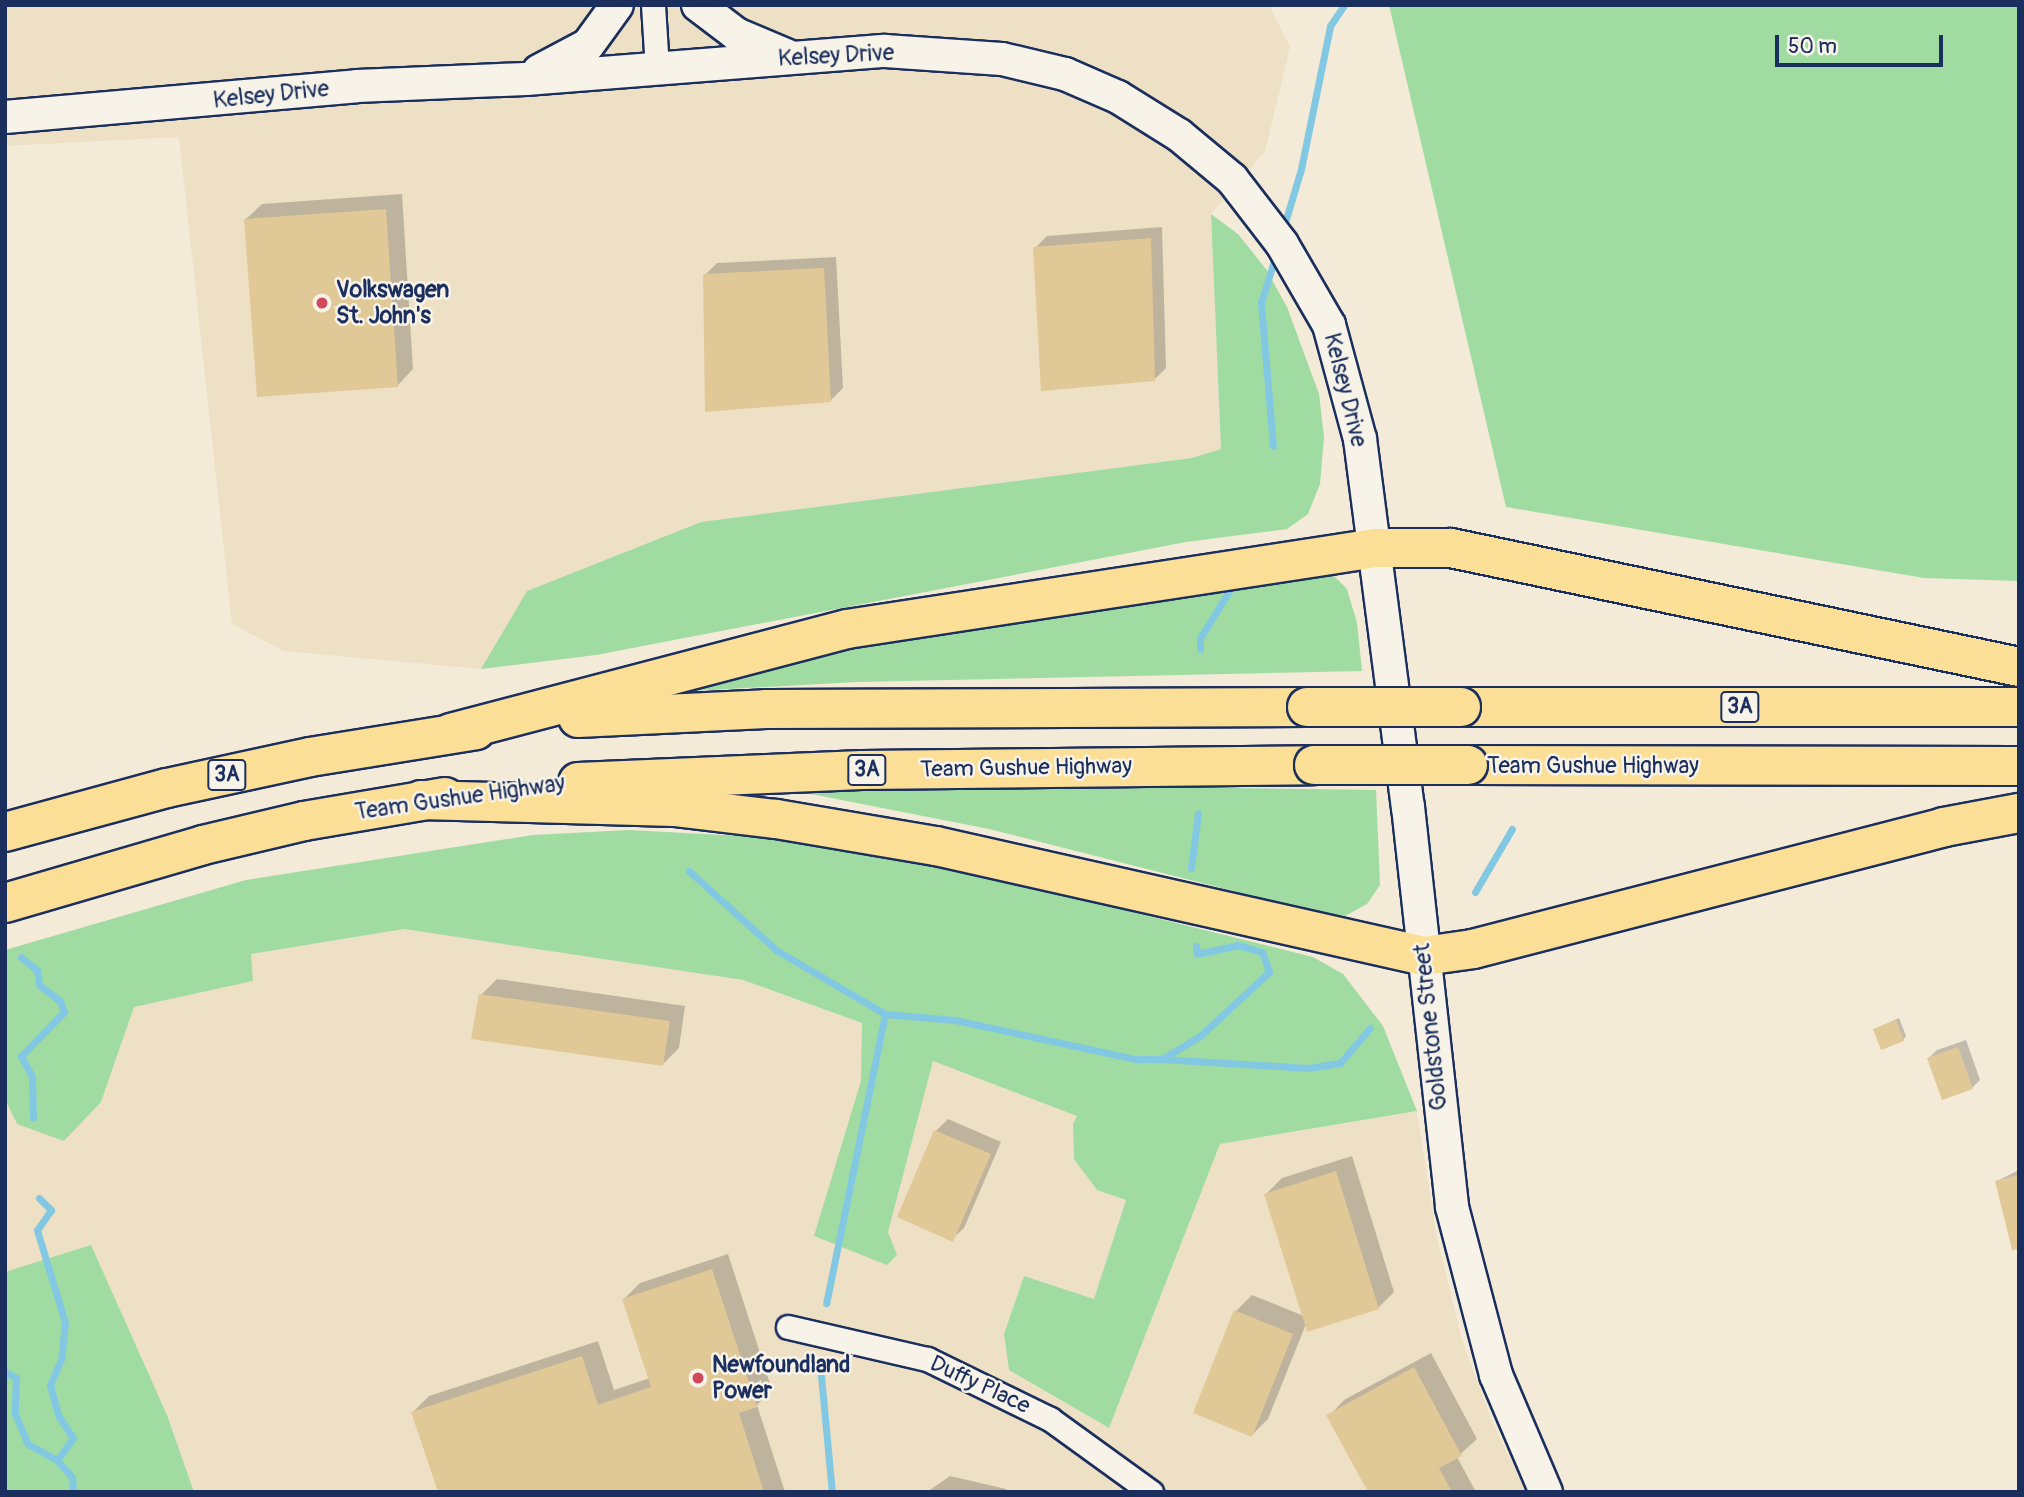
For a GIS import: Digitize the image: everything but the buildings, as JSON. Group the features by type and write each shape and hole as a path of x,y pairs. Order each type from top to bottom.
{"highway":[{"path":"452,733 847,629 1376,548 1451,548 2019,667"},
{"name":"3A","path":"5,832 167,788 452,733 554,720 766,709 2019,707"},
{"name":"Team Gushue Highway","path":"5,903 202,845 421,800 558,783 696,775 1314,765 2019,766"},
{"path":"421,800 674,807 776,819 936,846 1424,956 1473,949 1944,827 2019,813"}],"main road":[{"path":"526,79 588,45 617,5"},
{"path":"698,5 736,34 793,58"},
{"name":"Kelsey Drive","path":"5,117 384,84 526,79 885,51 1002,59 1065,74 1118,97 1168,129 1232,179 1282,244 1329,325 1360,439 1376,548"},
{"name":"Goldstone Street","path":"1376,548 1424,956 1442,1138 1464,1264 1496,1375 1546,1492"}],"street":[{"path":"653,5 657,69"},
{"name":"Duffy Place","path":"788,1327 927,1359 1051,1419 1151,1492"}],"shaded area":[{"path":"5,5 1269,5 1290,47 1265,151 1211,214 1221,449 1192,458 701,522 527,591 481,669 284,651 232,624 179,137 5,146"},
{"path":"404,929 743,980 862,1023 933,1061 1077,1116 1097,1190 1126,1200 1094,1300 1024,1276 1004,1334 1009,1370 1109,1428 1220,1144 1417,1111 1436,1233 1462,1340 1491,1419 1526,1492 194,1492 167,1415 91,1246 5,1272 5,1099 17,1124 101,1102 134,1007 253,981 250,954"}],"green space":[{"path":"1389,5 2019,5 2019,581 1924,578 1506,507"},
{"path":"1211,214 1238,234 1266,269 1287,307 1319,394 1324,437 1320,484 1308,514 1287,529 1186,542 596,655 481,669 527,591 701,522 1192,458 1221,449"},
{"path":"1330,572 1347,589 1357,623 1362,671 857,682 618,695 947,626"},
{"path":"1150,787 1376,790 1380,885 1367,904 1345,916 1305,909 989,829 801,792"},
{"path":"629,830 796,839 927,861 1313,957 1343,974 1383,1026 1417,1111 1220,1144 1109,1428 1009,1370 1004,1334 1024,1276 1094,1299 1126,1200 1097,1190 1074,1159 1073,1124 1077,1116 933,1061 888,1232 897,1255 887,1265 814,1236 861,1081 862,1023 743,980 404,929 251,954 253,981 134,1007 101,1102 64,1141 17,1124 5,1099 5,950 246,880 533,835"},
{"path":"91,1245 167,1415 194,1492 5,1492 5,1272"}],"waterway":[{"path":"1283,229 1301,169 1330,26 1344,5"},
{"path":"1273,446 1261,303 1276,254"},
{"path":"1200,649 1200,638 1231,588"},
{"path":"1191,868 1198,813"},
{"path":"1475,892 1512,829"},
{"path":"689,871 776,950 885,1014 826,1303"},
{"path":"885,1014 955,1020 1136,1059 1162,1059 1200,1036 1269,972 1262,952 1238,945 1197,954 1196,946"},
{"path":"21,957 37,970 39,985 60,1001 64,1012 21,1056 32,1077 33,1118"},
{"path":"1162,1059 1308,1068 1340,1063 1370,1028"},
{"path":"39,1198 51,1210 37,1230 65,1323 61,1359 50,1385 58,1415 73,1438 57,1460"},
{"path":"5,1372 16,1378 15,1414 28,1444 57,1460 72,1477 73,1492"},
{"path":"821,1376 832,1492"}],"place":[{"name":"Volkswagen St. John's","path":"322,303"},
{"name":"Newfoundland Power","path":"698,1378"}]}
